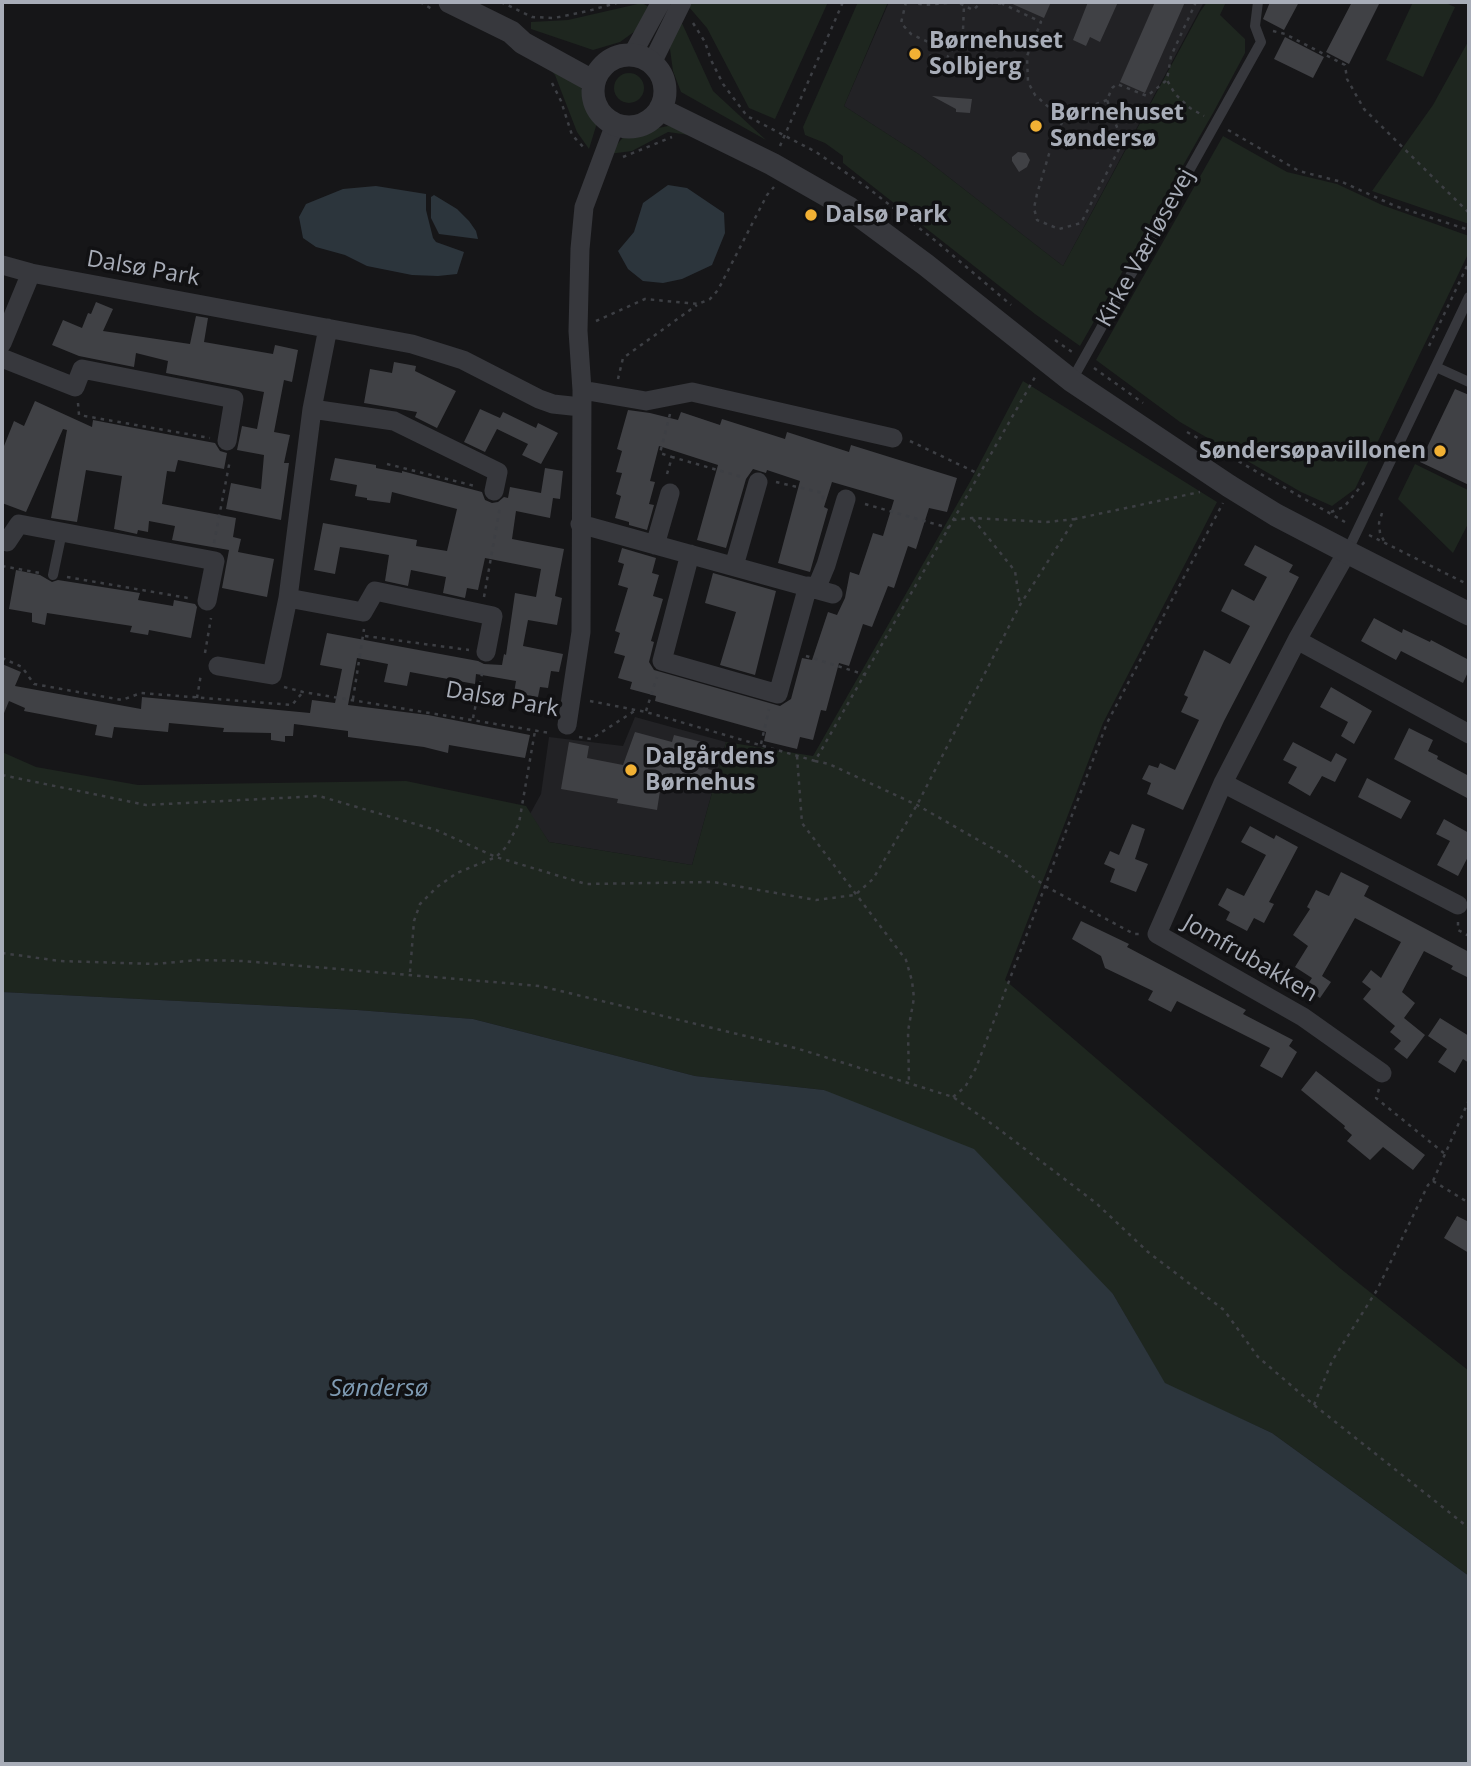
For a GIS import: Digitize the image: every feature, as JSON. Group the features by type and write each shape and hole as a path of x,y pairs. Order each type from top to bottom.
{"street":[{"path":"642,59 673,5"},
{"path":"444,7 511,32 528,34 597,75"},
{"path":"614,57 642,59 662,75 663,101 652,118 642,124 626,127 615,124 605,118 597,108 593,93 597,75 614,57"},
{"path":"663,101 849,208 1072,381 1229,486 1276,515 1469,614"},
{"name":"Dalsø Park","path":"566,730 581,632 582,399 578,331 580,249 584,207 615,124"},
{"name":"Dalsø Park","path":"2,265 31,273 412,344 463,360 540,400 553,404 615,396 646,401 692,392 894,438"},
{"path":"2,342 31,273"},
{"path":"208,662 272,675 288,598 312,409 328,328"},
{"path":"2,358 75,387 82,369 234,399 227,441"},
{"path":"312,409 394,421 498,472 494,491"},
{"path":"734,566 758,482"},
{"path":"655,545 670,493"},
{"path":"690,554 662,661 778,694 789,651 819,590 846,499"},
{"path":"2,540 7,542 19,524 215,561 207,601"},
{"path":"580,524 819,590"},
{"name":"Jomfrubakken","path":"1346,552 1223,783 1157,934 1303,1017 1382,1073"},
{"path":"288,598 363,612 375,592 481,613"},
{"name":"Dalsø Park","path":"481,613 493,616 486,652"},
{"path":"1297,640 1469,733"},
{"path":"1223,783 1458,905"}],"lane":[{"name":"Kirke Værløsevej","path":"1072,381 1261,41 1255,26 1258,2"},
{"path":"1346,552 1469,297"},
{"path":"1436,367 1469,382"},
{"path":"53,575 62,532"}],"path":[{"path":"420,2 444,7"},
{"path":"500,2 532,17 554,18 620,2"},
{"path":"779,148 843,2"},
{"path":"964,5 963,30 948,56 944,74 933,69 928,43 911,34 901,23 908,2 925,5 957,2 964,5 973,10 982,2 1003,3 1041,22 1027,56 1028,82 1035,95 1063,120"},
{"path":"1196,2 1171,56 1167,80 1175,94 1190,108 1299,171 1342,182 1395,205 1469,230"},
{"path":"673,5 699,31 723,84 747,116 816,152 868,188 937,242 1015,309"},
{"path":"1255,26 1285,34 1345,65 1347,79 1364,109 1469,213"},
{"path":"1107,100 1069,114 1063,120 1049,154 1034,208 1037,220 1059,229 1081,223 1119,149 1121,140 1107,100 1112,88 1117,84 1147,96 1167,80"},
{"path":"552,82 572,135 583,149 610,159 626,157 673,136 682,137"},
{"path":"615,396 623,358 698,303 710,299 718,290 767,195 778,184"},
{"path":"578,331 613,311 645,299 698,303"},
{"path":"1054,339 1145,404"},
{"path":"815,761 1035,377"},
{"path":"75,387 79,415 233,443 211,560"},
{"path":"675,396 660,453 758,482 774,481 823,493 823,501 833,502 837,497 949,528"},
{"path":"1188,433 1346,523"},
{"path":"894,438 910,441 979,474"},
{"path":"670,493 664,483 672,457"},
{"path":"387,464 502,494 481,613"},
{"path":"1328,513 1344,506 1368,477"},
{"path":"953,520 1047,522 1075,519 1205,491"},
{"path":"953,1097 965,1087 976,1068 1107,723 1225,500"},
{"path":"1384,508 1379,523 1385,543 1469,584"},
{"path":"972,519 1015,571 1020,605"},
{"path":"2,775 146,805 319,796 436,830 496,857 586,884 713,883 816,900 855,895 873,879 917,805 1020,605 1075,519"},
{"path":"2,566 214,603 208,662 197,698"},
{"path":"353,699 365,636 363,612"},
{"path":"365,636 486,652 473,719"},
{"path":"789,651 866,675"},
{"name":"Dalsø Park","path":"2,658 22,667 34,684 122,700 141,693 292,705 303,692"},
{"path":"646,712 662,661"},
{"name":"Dalsø Park","path":"272,675 284,687 303,692 535,731 566,730"},
{"path":"761,744 773,692"},
{"path":"572,698 646,712 829,764 917,805 1008,857 1045,886 1134,934 1157,934"},
{"path":"566,730 591,739 636,710"},
{"path":"410,973 414,921 420,904 437,887 457,873 496,857 507,846 519,823 535,731"},
{"path":"797,755 802,823 906,960 914,998 908,1031 909,1083"},
{"path":"2,953 60,961 155,964 198,960 243,961 540,986 799,1049 953,1097 1096,1203 1148,1252 1224,1310 1258,1357 1469,1528"},
{"path":"1382,1073 1376,1098 1445,1154"},
{"path":"1314,1405 1332,1361 1377,1290 1433,1181 1469,1103"},
{"path":"1433,1181 1469,1203"}],"shaded area":[{"path":"691,2 828,2 775,119 749,108 707,28 689,7"},
{"path":"858,2 888,2 844,106 920,155 1063,266 1200,12 1207,2 1226,2 1220,15 1245,39 1245,53 1080,346 1035,314 843,163 843,156 825,143 805,135 803,127"},
{"name":"Børnehuset Søndersø","path":"889,2 1204,2 1063,266 920,155 844,106"},
{"path":"1413,2 1443,2 1455,7 1423,77 1386,60"},
{"path":"642,3 649,7 638,29 620,42 593,50 531,29 531,22 568,20"},
{"path":"681,21 713,91 766,140 681,92 673,71 669,42"},
{"path":"1469,40 1469,224 1372,191 1433,105"},
{"path":"543,61 578,81 597,123 589,149 577,132 555,75"},
{"path":"629,73 639,78 644,88 639,98 629,103 619,98 614,88 619,78"},
{"path":"668,126 688,128 689,135 668,132 632,151 609,154 625,135"},
{"path":"1223,136 1287,172 1337,184 1382,205 1469,236 1469,252 1355,489 1332,506 1301,492 1180,422 1096,360"},
{"path":"1023,381 1217,502 1103,723 1005,980 1341,1269 1469,1371 1469,1576 1272,1433 1165,1384 1113,1294 824,1090 695,1076 473,1019 357,1010 2,992 2,752 36,767 138,785 406,781 526,806 549,842 692,865 726,742 813,756 971,480"},
{"path":"1415,464 1468,490 1469,522 1453,553 1398,499"},
{"name":"Dalgårdens Børnehus","path":"635,717 726,742 692,865 549,842 530,814 541,794 549,737 623,746"}],"water":[{"path":"668,185 687,188 724,213 725,233 712,265 682,279 663,283 643,281 628,269 618,251 634,232 643,203"},
{"path":"376,186 426,194 426,210 433,238 436,242 464,252 457,274 412,275 367,266 345,255 316,247 303,238 299,217 306,204 343,189"},
{"path":"434,195 457,209 469,221 478,239 439,234 431,218 431,197"},
{"name":"Søndersø","path":"2,992 357,1010 473,1019 695,1076 824,1090 974,1149 1113,1294 1165,1383 1272,1433 1469,1576 1469,1764 2,1764"}],"building":[{"path":"1008,2 1051,2 1044,18"},
{"path":"1088,2 1118,2 1100,42 1090,37 1086,46 1073,40"},
{"path":"1155,2 1185,2 1145,93 1120,82"},
{"path":"1270,2 1299,2 1284,30 1263,19"},
{"path":"1352,2 1380,2 1349,64 1326,52"},
{"path":"1285,37 1324,57 1313,78 1274,59"},
{"path":"932,96 972,99 970,113 956,112 956,109"},
{"path":"1018,152 1026,153 1030,160 1027,167 1019,172 1012,161 1012,157"},
{"path":"96,302 113,309 103,331 190,344 196,316 208,318 204,342 273,354 275,345 298,350 292,382 284,380 274,432 290,435 284,463 289,463 281,520 226,509 231,483 261,489 264,455 237,450 242,426 257,429 264,392 166,373 168,361 136,353 134,367 79,356 52,345 63,320 82,328"},
{"path":"394,362 416,366 415,371 456,391 437,428 415,417 417,412 364,403 370,369 392,373"},
{"name":"Søndersøpavillonen","path":"1455,389 1469,395 1469,485 1420,462"},
{"path":"35,401 92,427 93,420 215,443 220,451 227,453 224,469 178,460 175,472 167,471 162,504 236,518 233,537 241,539 238,552 274,559 267,597 222,588 229,550 172,540 175,526 149,521 148,532 138,530 137,534 114,529 122,476 86,470 77,522 51,518 67,430 63,429 26,512 2,503 2,451 14,421 24,426"},
{"path":"480,409 500,418 503,412 536,428 538,423 558,433 541,464 522,455 528,444 497,429 485,452 464,442"},
{"path":"628,410 678,420 681,412 720,425 722,419 785,439 787,432 849,452 851,445 957,478 947,512 929,508 916,549 908,546 894,588 888,586 872,627 863,624 849,666 839,663 826,711 821,710 813,740 800,737 797,749 764,741 766,732 655,701 656,696 630,689 632,682 618,678 625,656 614,653 620,633 615,631 628,588 618,585 624,564 618,562 622,548 656,558 652,573 659,575 653,596 663,599 651,641 654,642 649,662 654,670 780,706 791,699 802,658 812,660 828,612 837,615 845,598 850,572 859,575 873,533 883,536 894,500 832,482 824,507 828,509 810,572 778,563 800,481 767,470 766,473 753,469 746,479 726,548 697,540 718,465 659,446 650,481 655,482 649,504 654,505 647,530 629,525 629,522 615,518 621,496 616,494 622,473 616,472 622,451 617,449"},
{"path":"335,458 402,471 482,492 485,500 492,503 504,497 508,498 510,487 541,493 545,468 563,471 560,499 553,498 550,518 516,511 512,539 564,549 555,596 562,598 557,625 528,620 523,646 563,654 559,672 551,671 548,688 540,687 538,697 514,693 516,681 476,674 475,684 410,672 407,686 384,682 388,664 357,658 348,705 428,715 530,735 525,758 449,745 448,753 424,747 348,737 348,731 294,724 293,736 285,736 285,742 271,740 271,733 223,732 224,728 169,723 168,732 114,727 112,738 95,735 97,725 24,711 25,708 9,701 2,718 2,664 21,672 15,686 141,709 142,697 310,713 312,700 335,703 342,669 320,665 327,633 484,664 502,665 504,654 506,655 515,593 536,597 541,569 485,558 478,590 467,588 465,598 443,593 446,577 411,570 408,586 385,581 389,555 340,547 335,574 314,570 323,523 417,540 416,546 447,551 457,509 392,492 390,503 355,496 357,485 330,480"},
{"path":"1255,545 1293,565 1289,572 1299,577 1224,721 1183,810 1147,794 1151,783 1142,779 1149,765 1158,768 1160,763 1175,770 1199,720 1181,712 1188,697 1184,695 1204,650 1230,664 1250,626 1221,611 1232,589 1254,601 1267,577 1244,565"},
{"path":"16,570 40,575 52,582 58,580 140,593 138,600 173,606 174,600 195,604 197,607 191,638 149,630 148,635 130,632 132,626 47,613 45,625 32,622 32,613 9,609"},
{"path":"713,573 776,591 755,675 720,665 736,612 705,603"},
{"path":"1374,618 1402,633 1403,629 1430,642 1431,640 1469,660 1469,670 1463,683 1401,651 1396,660 1361,641"},
{"path":"1331,687 1372,711 1354,744 1341,736 1348,722 1320,707"},
{"path":"1409,728 1433,740 1428,751 1438,756 1437,759 1469,776 1469,799 1394,759"},
{"path":"635,732 672,742 674,735 706,743 703,755 712,759 707,785 697,782 695,788 662,778 657,810 617,803 618,799 561,789 569,742 589,746 587,758 623,765"},
{"path":"1293,742 1331,762 1336,753 1347,759 1335,782 1322,776 1310,796 1288,783 1297,767 1283,760"},
{"path":"1367,778 1411,801 1401,819 1358,797"},
{"path":"1444,819 1469,833 1469,855 1458,876 1437,865 1450,841 1436,834"},
{"path":"1132,824 1145,829 1135,859 1148,864 1136,892 1110,882 1115,869 1104,864 1110,851 1119,855"},
{"path":"1250,826 1274,839 1276,835 1298,847 1269,902 1274,904 1264,923 1254,918 1247,931 1226,920 1230,912 1218,905 1227,888 1244,896 1266,855 1241,842"},
{"path":"1341,872 1369,886 1364,896 1469,952 1469,978 1424,951 1402,992 1415,1003 1404,1018 1425,1035 1407,1059 1394,1049 1401,1041 1390,1032 1395,1026 1363,999 1371,989 1362,982 1371,970 1381,978 1401,942 1355,918 1322,976 1331,982 1320,998 1305,988 1312,978 1295,967 1308,946 1293,935 1310,909 1307,907 1316,890 1329,896"},
{"path":"1081,921 1129,944 1127,947 1246,1010 1243,1014 1293,1040 1289,1046 1297,1052 1282,1078 1260,1066 1270,1048 1177,1001 1171,1012 1148,1000 1153,991 1105,968 1101,956 1072,939"},
{"path":"1440,1018 1469,1036 1469,1063 1463,1059 1455,1073 1438,1062 1447,1049 1428,1036"},
{"path":"1316,1071 1425,1155 1413,1170 1383,1147 1370,1160 1347,1141 1352,1135 1345,1126 1301,1090"},
{"path":"1457,1216 1469,1222 1469,1253 1444,1238"}],"place":[{"name":"Børnehuset Solbjerg","path":"915,54"},
{"name":"Børnehuset Søndersø","path":"1036,126"},
{"name":"Dalsø Park","path":"811,215"},
{"name":"Søndersøpavillonen","path":"1440,451"},
{"name":"Dalgårdens Børnehus","path":"631,770"}]}
